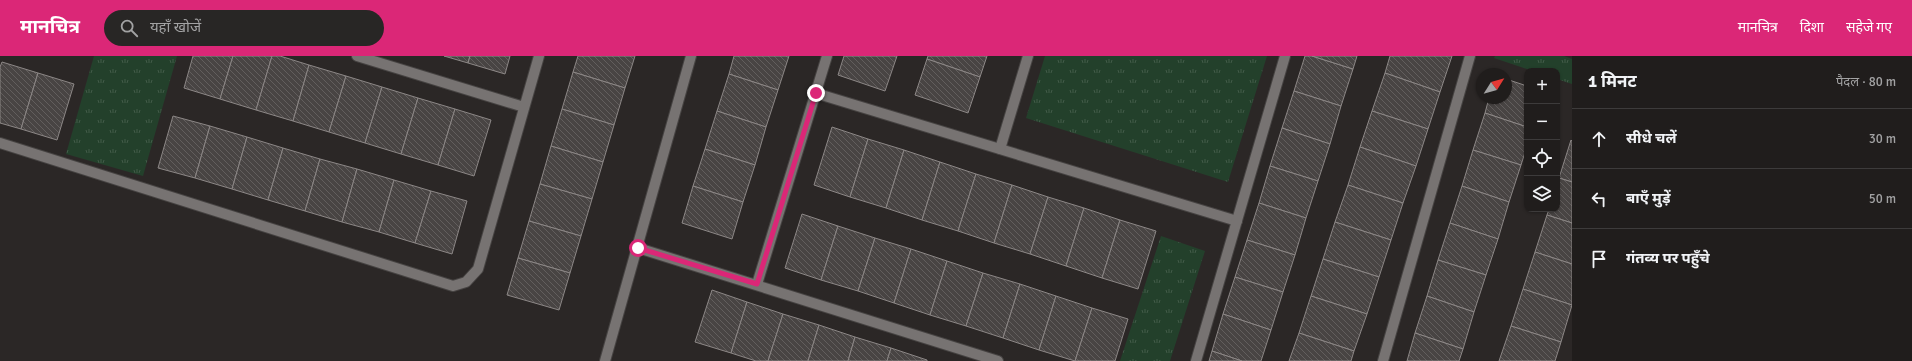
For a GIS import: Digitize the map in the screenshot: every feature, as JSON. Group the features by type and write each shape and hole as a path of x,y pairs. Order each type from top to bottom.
{"street":[{"path":"357,56 524,107"},
{"path":"0,143 453,286 466,282 478,269 539,56"},
{"path":"605,361 691,56"},
{"path":"757,284 827,56"},
{"path":"1000,149 1028,56"},
{"path":"1196,361 1285,56"},
{"path":"1383,361 1470,56"},
{"path":"816,93 1237,221"},
{"path":"638,248 757,284 998,361"}],"green space":[{"path":"94,56 177,56 143,176 66,154"},
{"path":"1045,56 1267,56 1228,182 1026,118"},
{"path":"1495,56 1564,56 1572,59 1572,84 1560,80 1560,68 1524,68 1494,58"},
{"path":"1161,236 1205,251 1170,361 1120,361"}],"building":[{"path":"193,56 233,56 220,99 184,88"},
{"path":"233,56 272,56 256,110 220,99"},
{"path":"272,56 280,56 309,65 293,121 256,110"},
{"path":"444,56 470,56 468,63"},
{"path":"470,56 510,56 505,74 468,63"},
{"path":"578,56 635,56 625,88 573,72"},
{"path":"734,56 789,56 778,90 729,74"},
{"path":"844,56 897,56 885,91 838,75"},
{"path":"928,56 987,56 980,77 927,59"},
{"path":"1305,56 1312,56 1353,69 1341,106 1294,91"},
{"path":"1312,56 1357,56 1353,69"},
{"path":"1390,56 1452,56 1440,92 1385,73"},
{"path":"927,59 980,77 968,113 915,95"},
{"path":"2,62 38,73 21,129 0,123 0,67"},
{"path":"309,65 346,76 329,132 293,121"},
{"path":"573,72 625,88 614,125 562,109"},
{"path":"38,73 74,84 57,140 21,129"},
{"path":"1385,73 1440,92 1428,129 1372,111"},
{"path":"729,74 778,90 766,127 717,111"},
{"path":"346,76 382,87 365,143 329,132"},
{"path":"1512,81 1524,85 1524,126 1485,113 1487,104 1512,104"},
{"path":"382,87 418,98 401,154 365,143"},
{"path":"1294,91 1341,106 1330,144 1282,128"},
{"path":"418,98 455,109 438,165 401,154"},
{"path":"455,109 491,120 474,176 438,165"},
{"path":"562,109 614,125 603,162 551,146"},
{"path":"717,111 766,127 755,165 705,149"},
{"path":"1372,111 1428,129 1416,166 1360,147"},
{"path":"1485,113 1524,126 1524,156 1521,165 1473,150"},
{"path":"173,116 210,126 195,178 158,168"},
{"path":"210,126 247,137 232,189 195,178"},
{"path":"832,127 868,139 850,197 814,185"},
{"path":"1282,128 1330,144 1318,181 1270,166"},
{"path":"247,137 283,148 268,200 232,189"},
{"path":"868,139 904,150 886,208 850,197"},
{"path":"1571,140 1572,182 1560,178"},
{"path":"551,146 603,162 592,199 540,184"},
{"path":"1360,147 1416,166 1403,203 1348,185"},
{"path":"283,148 320,159 305,211 268,200"},
{"path":"705,149 755,165 743,202 693,186"},
{"path":"904,150 940,162 922,220 886,208"},
{"path":"1473,150 1521,165 1509,202 1462,186"},
{"path":"320,159 357,169 342,222 305,211"},
{"path":"940,162 976,174 958,231 922,220"},
{"path":"1270,166 1318,181 1306,218 1259,203"},
{"path":"357,169 394,180 379,232 342,222"},
{"path":"976,174 1012,185 994,243 958,231"},
{"path":"1560,178 1572,182 1572,223 1547,215 1548,212 1560,212"},
{"path":"394,180 431,191 415,243 379,232"},
{"path":"540,184 592,199 581,236 529,221"},
{"path":"1012,185 1048,197 1030,254 994,243"},
{"path":"1348,185 1403,203 1391,240 1335,222"},
{"path":"693,186 743,202 732,239 682,223"},
{"path":"1462,186 1509,202 1498,239 1450,223"},
{"path":"431,191 467,201 452,254 415,243"},
{"path":"1048,197 1084,208 1066,266 1030,254"},
{"path":"1259,203 1306,218 1295,255 1247,240"},
{"path":"1084,208 1120,220 1102,278 1066,266"},
{"path":"802,214 838,226 821,280 785,268"},
{"path":"1547,215 1572,223 1572,264 1535,252"},
{"path":"1120,220 1156,231 1138,289 1102,278"},
{"path":"529,221 581,236 570,273 518,258"},
{"path":"1335,222 1391,240 1379,277 1323,259"},
{"path":"1450,223 1498,239 1486,275 1438,260"},
{"path":"838,226 875,238 858,291 821,280"},
{"path":"875,238 911,249 894,303 858,291"},
{"path":"1247,240 1295,255 1283,292 1235,277"},
{"path":"911,249 947,261 930,315 894,303"},
{"path":"1535,252 1572,264 1572,305 1523,289"},
{"path":"518,258 570,273 559,310 507,295"},
{"path":"1323,259 1379,277 1367,314 1311,296"},
{"path":"1438,260 1486,275 1474,312 1427,296"},
{"path":"947,261 983,273 966,326 930,315"},
{"path":"983,273 1020,284 1003,338 966,326"},
{"path":"1235,277 1283,292 1271,330 1223,314"},
{"path":"1020,284 1056,296 1039,350 1003,338"},
{"path":"1523,289 1572,305 1561,342 1511,326"},
{"path":"712,290 747,302 731,353 695,342"},
{"path":"1056,296 1092,308 1075,361 1039,350"},
{"path":"1311,296 1367,314 1354,351 1299,333"},
{"path":"1427,296 1474,312 1463,349 1415,333"},
{"path":"747,302 783,314 768,361 756,361 731,353"},
{"path":"1092,308 1128,319 1115,361 1075,361"},
{"path":"783,314 819,325 808,361 768,361"},
{"path":"1223,314 1271,330 1261,361 1242,361 1212,351"},
{"path":"819,325 855,337 848,361 808,361"},
{"path":"1511,326 1561,342 1555,361 1499,361"},
{"path":"1299,333 1354,351 1351,361 1289,361"},
{"path":"1415,333 1463,349 1459,361 1407,361"},
{"path":"855,337 891,348 887,361 848,361"},
{"path":"891,348 927,360 927,361 887,361"},
{"path":"1212,351 1242,361 1209,361"}],"route":[{"path":"638,248 757,284 816,93"}]}
